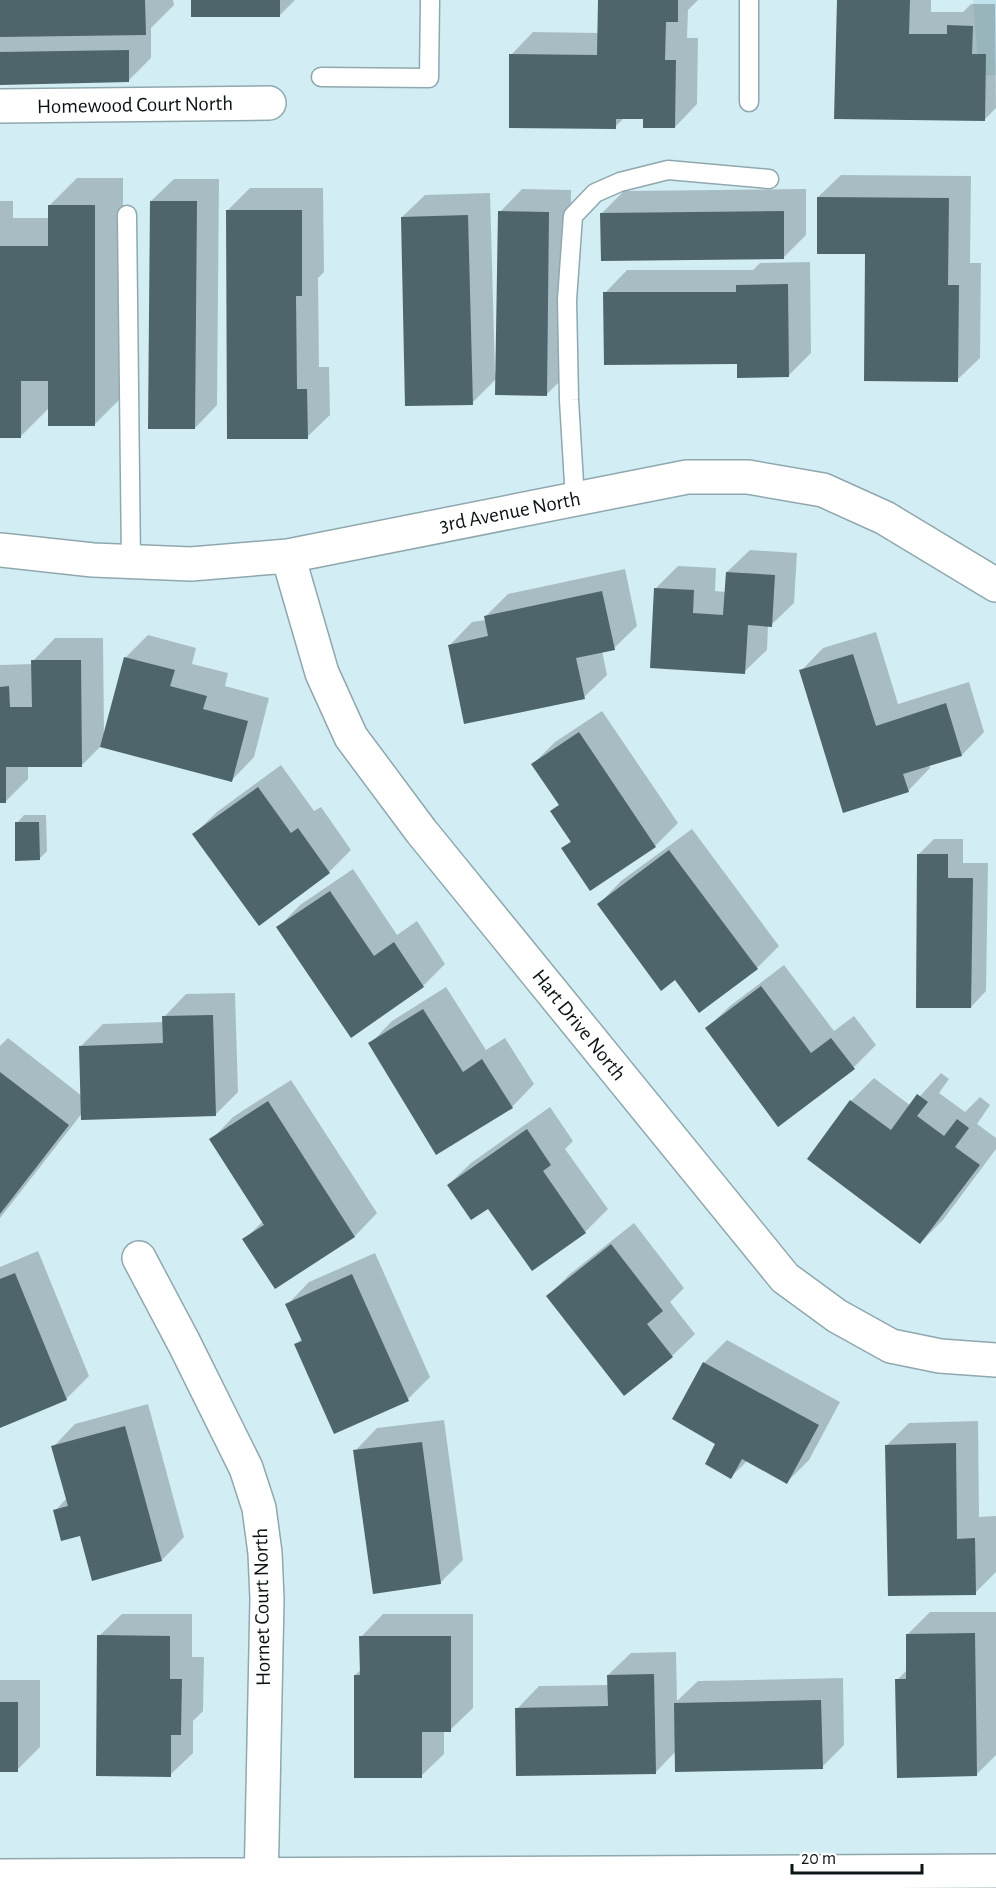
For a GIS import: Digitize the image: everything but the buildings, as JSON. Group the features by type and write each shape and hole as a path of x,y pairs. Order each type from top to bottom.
{"street":[{"name":"Homewood Court North","path":"0,106 269,103"},
{"name":"3rd Avenue North","path":"0,550 93,560 192,564 288,556 687,477 747,477 823,490 885,518 996,585"},
{"name":"Hart Drive North","path":"288,556 322,674 351,737 421,831 785,1278 837,1316 891,1346 940,1356 996,1360"},
{"name":"Hornet Court North","path":"139,1258 246,1468 259,1508 265,1553 267,1599 261,1881"},
{"path":"0,1876 261,1881 996,1871"}],"lane":[{"path":"321,77 429,78 430,0"},
{"path":"749,0 749,102"},
{"path":"575,500 569,400 567,300 573,216 595,193 620,182 668,170 769,179"},
{"path":"127,215 131,562"}],"shaded area":[{"path":"973,0 996,0 996,75 979,76"}]}
